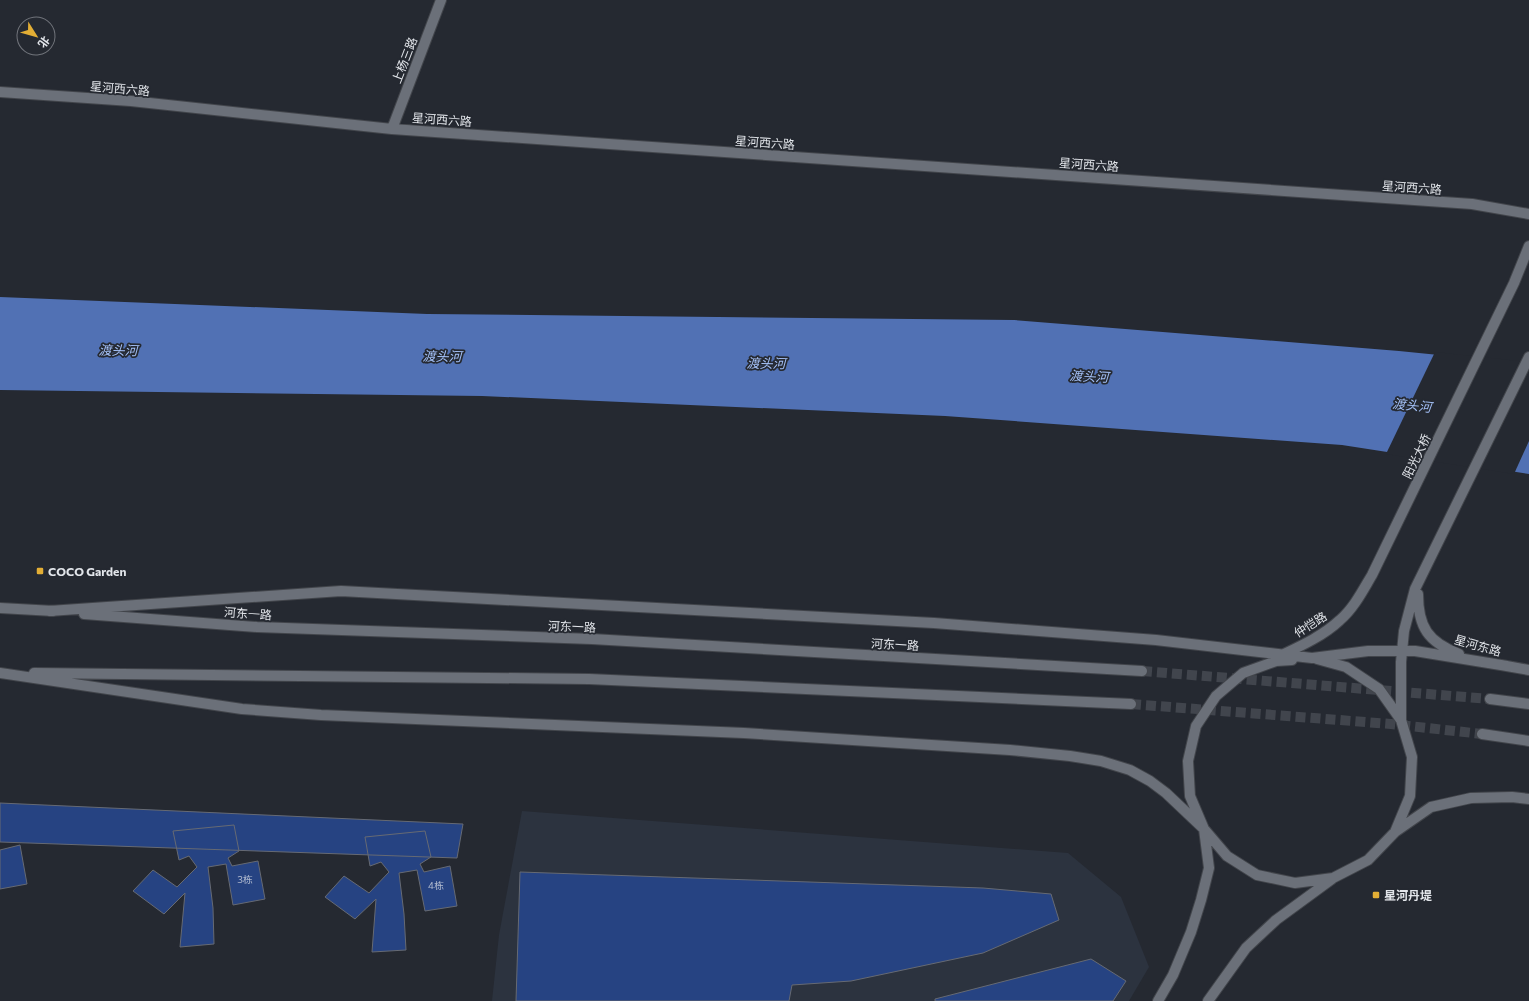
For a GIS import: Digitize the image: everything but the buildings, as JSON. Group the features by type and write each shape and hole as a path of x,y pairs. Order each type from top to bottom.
{"street":[{"name":"上杨三路","path":"392,129 441,0"},
{"name":"星河西六路","path":"0,92 131,101 392,129 1464,203 1529,214"},
{"name":"阳光大桥","path":"1372,574 1514,283 1529,246"},
{"path":"1395,832 1410,796 1412,757 1401,720 1402,651 1404,631 1415,589 1529,357"},
{"name":"仲恺路","path":"1243,673 1316,638 1340,620 1358,599 1372,574"},
{"name":"星河东路","path":"1417,585 1420,621 1435,641 1445,649 1465,657 1529,670"},
{"path":"49,611 342,591 942,624 1149,640 1312,658 1346,667 1379,689 1401,720"},
{"name":"河东一路","path":"0,608 257,627 592,639 1142,671"},
{"path":"1158,1001 1173,975 1191,932 1201,900 1208,868 1204,829 1190,796 1188,761 1196,726 1216,696 1243,673 1276,661 1368,651 1415,651 1507,666"},
{"path":"0,673 589,679 1131,704"},
{"path":"0,673 242,709 321,715 744,733 1010,750 1070,756 1101,761 1130,770 1150,780 1204,829 1227,856 1257,875 1295,883 1333,878"},
{"path":"1490,699 1529,704"},
{"path":"1482,734 1529,741"},
{"path":"1208,1001 1246,948 1276,920 1333,878 1368,860 1395,832 1431,807 1471,798 1512,797 1529,799"}],"shaded area":[{"path":"522,811 1068,853 1121,897 1149,967 1129,1001 492,1001 499,935"}],"water":[{"name":"渡头河","path":"0,297 427,314 1014,320 1399,351 1529,364 1529,474 1342,445 945,416 482,396 0,390"}],"pier":[{"path":"1435,352 1529,362 1529,441 1514,474 1386,454"}],"tunnel":[{"path":"1142,671 1490,699"},
{"path":"1131,704 1391,724 1482,734"}],"place":[{"name":"COCO Garden","path":"40,571"},
{"name":"星河丹堤","path":"1376,895"}]}
